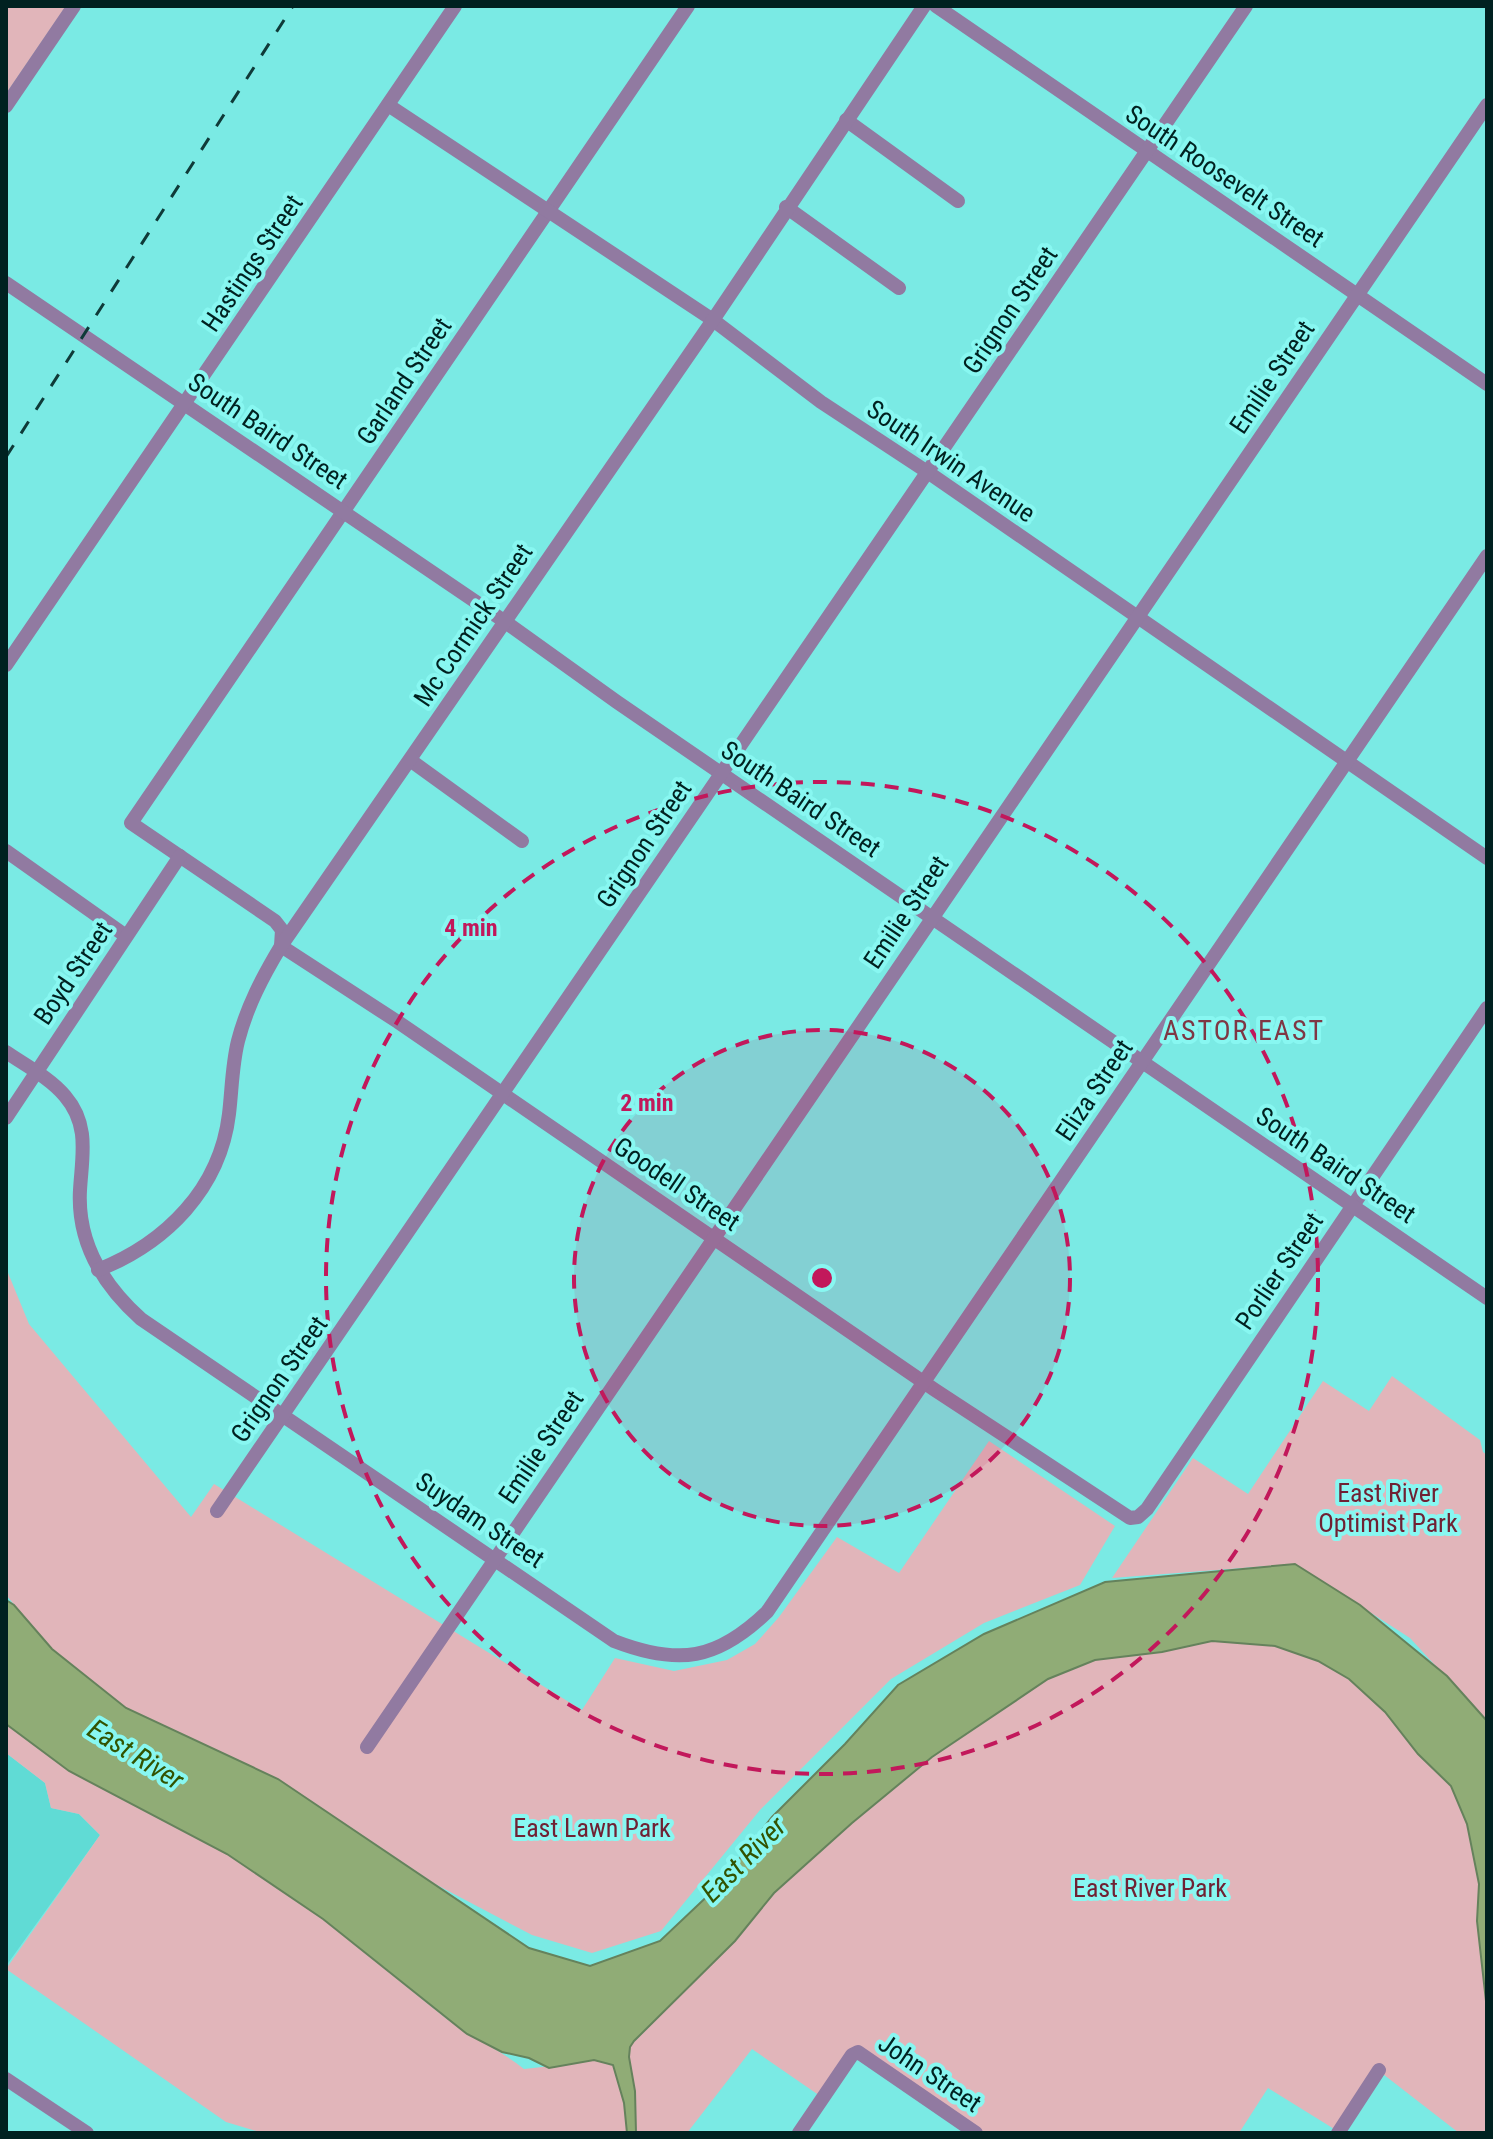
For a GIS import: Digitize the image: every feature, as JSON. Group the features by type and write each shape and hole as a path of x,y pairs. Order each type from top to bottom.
{"street":[{"path":"6,106 74,6"},
{"name":"Hastings Street","path":"6,665 455,6"},
{"name":"Garland Street","path":"131,823 688,6"},
{"name":"Mc Cormick Street","path":"98,1270 123,1260 162,1235 201,1191 219,1156 226,1134 234,1063 245,1016 281,946 713,320 786,207 924,6"},
{"name":"South Roosevelt Street","path":"936,6 1487,384"},
{"name":"Grignon Street","path":"217,1511 1246,6"},
{"name":"South Irwin Avenue","path":"388,105 713,320 821,402 929,473 1487,858"},
{"name":"Emilie Street","path":"367,1747 1487,105"},
{"path":"846,120 958,201"},
{"path":"786,207 899,288"},
{"name":"South Baird Street","path":"6,283 345,512 1487,1298"},
{"name":"Eliza Street","path":"767,1612 1487,556"},
{"path":"410,760 522,841"},
{"name":"Goodell Street","path":"131,823 275,921 282,930 281,946 923,1382 1116,1511 1135,1518"},
{"path":"6,851 126,936"},
{"name":"Boyd Street","path":"6,1118 180,856"},
{"name":"Porlier Street","path":"1135,1518 1147,1509 1487,1008"},
{"name":"Suydam Street","path":"6,1052 65,1095 80,1122 84,1152 80,1210 88,1248 98,1270 123,1303 141,1319 614,1641 643,1652 684,1656 716,1648 748,1630 767,1612"},
{"name":"John Street","path":"799,2133 856,2052 972,2132"},
{"path":"1339,2133 1379,2070"},
{"path":"6,2079 80,2131"}],"shaded area":[{"path":"6,1753 45,1783 51,1808 79,1814 100,1835 6,1966"}],"green space":[{"path":"6,6 66,6 6,94"},
{"name":"East Lawn Park","path":"6,1268 29,1324 191,1517 214,1484 582,1710 615,1658 674,1671 727,1660 755,1644 779,1617 837,1537 899,1573 989,1441 1115,1526 1080,1585 984,1623 891,1679 760,1810 661,1931 592,1953 532,1935 435,1884 278,1779 126,1708 52,1649 6,1595"},
{"name":"East River Optimist Park","path":"1392,1376 1480,1440 1487,1455 1487,1722 1410,1638 1295,1564 1112,1578 1193,1458 1248,1494 1323,1381 1369,1411"},
{"name":"East River Park","path":"1212,1641 1275,1646 1318,1661 1349,1679 1385,1712 1418,1754 1451,1786 1467,1824 1479,1884 1477,1921 1487,2010 1487,2133 1459,2133 1379,2071 1339,2132 1268,2088 1239,2133 976,2133 858,2052 823,2098 752,2049 687,2133 263,2133 226,2122 6,1969 100,1835 79,1814 51,1808 45,1783 6,1753 6,1724 69,1771 227,1854 323,1919 447,2019 524,2069 570,2064 630,2046 734,1941 774,1893 852,1823 932,1757 1048,1679 1095,1660 1162,1652"}],"water":[{"name":"East River","path":"1295,1564 1360,1605 1447,1676 1487,1721 1487,2010 1477,1921 1479,1884 1467,1824 1451,1786 1418,1754 1385,1712 1349,1679 1318,1661 1275,1646 1212,1641 1162,1652 1095,1660 1048,1679 932,1757 774,1893 735,1941 634,2041 629,2057 635,2091 636,2133 627,2133 624,2103 613,2065 594,2060 549,2068 529,2058 502,2052 467,2034 323,1919 227,1854 69,1771 6,1724 6,1600 14,1605 52,1649 126,1708 278,1779 529,1948 590,1966 660,1941 717,1887 772,1817 845,1744 898,1685 984,1634 1105,1582"}],"railway":[{"path":"6,457 293,6"}],"district":[{"name":"ASTOR EAST","path":"1244,1030"}]}
